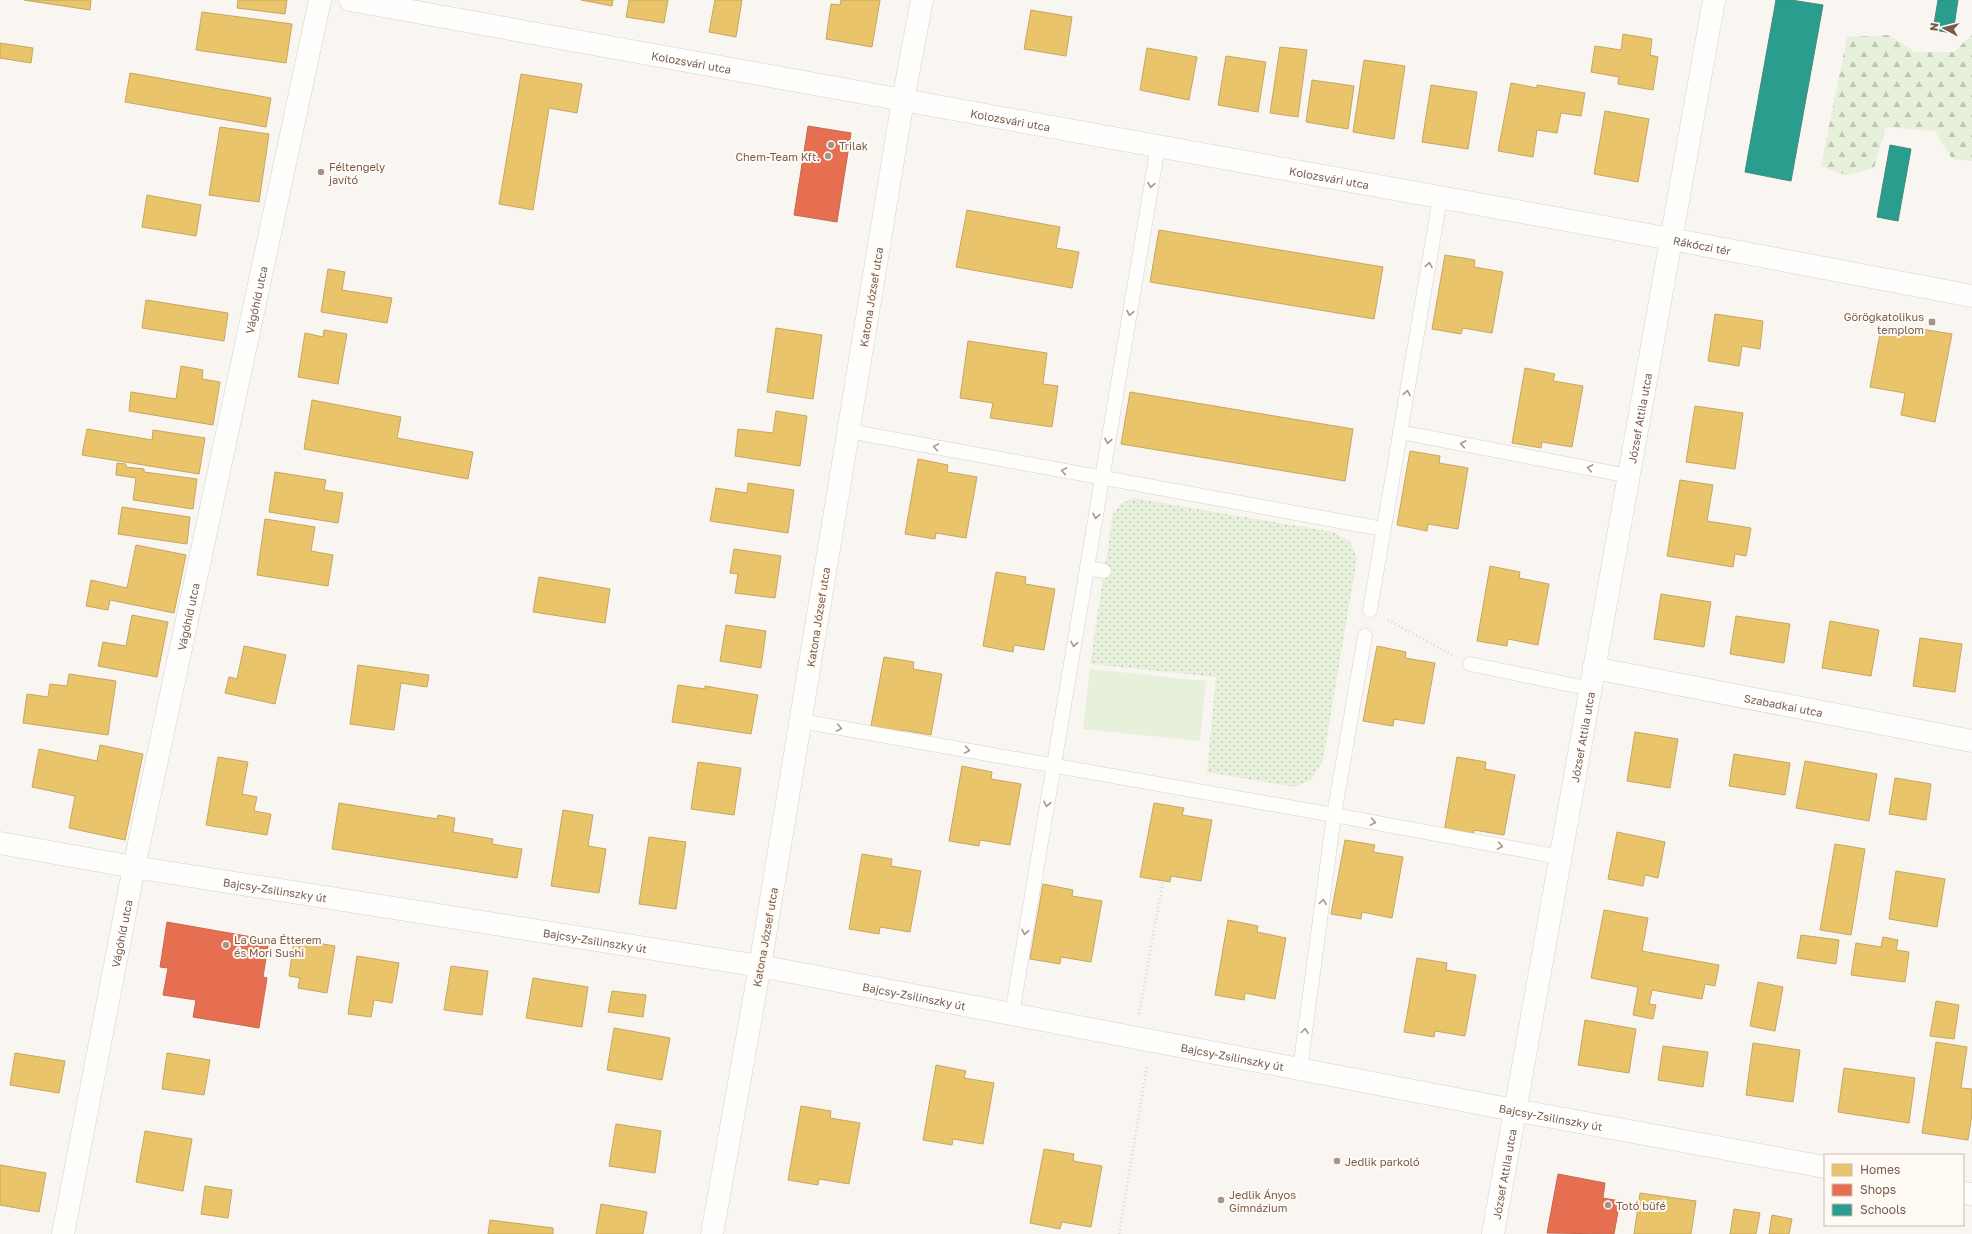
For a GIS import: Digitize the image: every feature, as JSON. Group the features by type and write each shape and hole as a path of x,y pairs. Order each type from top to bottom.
{"street":[{"name":"Vágóhíd utca","path":"63,1234 134,867 320,0"},
{"name":"Kolozsvári utca","path":"350,0 1671,239"},
{"name":"Katona József utca","path":"712,1234 760,966 903,100 922,0"},
{"name":"Rákóczi tér","path":"1714,0 1671,239 1972,296"},
{"name":"József Attila utca","path":"1493,1234 1671,239"},
{"name":"Szabadkai utca","path":"1592,678 1972,741"},
{"name":"Bajcsy-Zsilinszky út","path":"0,843 134,867 760,966 1516,1111 1824,1167"}],"lane":[{"path":"1012,1014 1158,146"},
{"path":"1370,610 1440,198"},
{"path":"848,431 1384,529"},
{"path":"1400,432 1629,476"},
{"path":"1087,568 1104,571"},
{"path":"1300,1069 1334,815 1365,636"},
{"path":"1470,664 1592,678"},
{"path":"801,721 1334,815 1560,857"}],"path":[{"path":"1370,610 1470,664"},
{"path":"1119,1234 1163,881"}],"green space":[{"path":"1889,35 1915,52 1954,52 1972,35 1972,161 1952,159 1935,131 1886,127 1874,168 1846,175 1821,166 1847,37"},
{"path":"1133,498 1333,532 1350,542 1357,558 1323,760 1312,779 1295,787 1207,772 1216,677 1090,664 1113,514 1121,504"},
{"path":"1090,669 1206,681 1200,741 1083,729"}],"building: Homes":[{"path":"24,0 91,0 90,10"},
{"path":"238,0 287,0 285,14 237,8"},
{"path":"581,0 613,0 612,6"},
{"path":"629,0 668,0 664,23 626,17"},
{"path":"715,0 742,0 736,37 709,32"},
{"path":"841,0 880,0 872,47 826,39 831,4 840,5"},
{"path":"1031,10 1072,17 1066,56 1024,49"},
{"path":"202,12 292,24 286,63 196,50"},
{"path":"1623,34 1652,39 1650,55 1658,57 1653,90 1618,84 1619,77 1591,72 1595,46 1621,50"},
{"path":"0,43 33,48 31,63 0,58"},
{"path":"1280,47 1307,50 1298,117 1270,113"},
{"path":"1147,48 1197,57 1189,100 1140,90"},
{"path":"1226,56 1266,62 1258,112 1218,105"},
{"path":"1364,60 1405,66 1394,139 1353,132"},
{"path":"130,73 271,98 266,127 125,102"},
{"path":"521,74 582,84 577,113 549,108 533,210 499,204"},
{"path":"1312,80 1354,86 1348,129 1306,122"},
{"path":"1511,83 1537,88 1537,85 1585,93 1581,116 1561,113 1557,133 1537,130 1533,157 1498,151"},
{"path":"1431,85 1477,92 1468,149 1422,142"},
{"path":"1605,111 1649,119 1638,182 1594,174"},
{"path":"220,127 269,134 259,202 209,195"},
{"path":"147,195 201,205 196,236 142,227"},
{"path":"967,210 1060,227 1056,248 1079,252 1072,288 956,267"},
{"path":"1159,230 1383,267 1374,319 1150,282"},
{"path":"1445,255 1475,260 1474,267 1503,272 1492,333 1463,328 1461,334 1432,329"},
{"path":"328,269 345,272 342,290 392,298 387,323 321,312"},
{"path":"146,300 228,313 224,341 142,328"},
{"path":"1715,314 1763,321 1760,349 1742,346 1739,366 1708,361"},
{"path":"776,328 822,335 813,399 767,392"},
{"path":"1881,328 1919,335 1921,329 1952,334 1935,422 1901,415 1905,393 1870,387"},
{"path":"324,330 347,334 338,384 298,377 305,333 323,337"},
{"path":"968,341 1047,353 1043,384 1058,386 1052,427 990,418 993,403 960,398"},
{"path":"181,366 203,370 202,379 220,382 213,425 129,411 131,392 176,399"},
{"path":"1525,368 1555,374 1553,381 1583,386 1572,447 1542,442 1541,448 1512,443"},
{"path":"1130,392 1353,429 1345,481 1121,444"},
{"path":"312,400 401,417 397,438 473,452 468,479 304,449"},
{"path":"1695,406 1743,413 1735,469 1686,462"},
{"path":"776,411 807,416 800,466 735,456 738,429 773,433"},
{"path":"87,429 152,440 153,430 205,438 199,474 82,455"},
{"path":"1410,451 1440,456 1439,463 1468,468 1458,529 1428,524 1427,531 1397,525"},
{"path":"918,459 948,465 947,472 977,477 966,538 936,533 935,539 905,534"},
{"path":"117,463 126,464 126,467 144,469 144,472 197,479 193,509 133,500 136,478 116,475"},
{"path":"275,472 326,480 324,490 343,493 338,523 269,512"},
{"path":"1680,480 1713,485 1707,521 1751,528 1746,556 1735,554 1733,567 1667,556"},
{"path":"748,483 794,490 788,533 710,521 716,488 747,493"},
{"path":"122,507 190,517 187,544 118,534"},
{"path":"265,519 315,527 311,551 333,555 328,586 257,575"},
{"path":"136,545 186,555 174,613 110,600 108,610 86,606 91,580 127,588"},
{"path":"734,549 781,556 775,598 735,593 738,574 730,573"},
{"path":"1490,566 1520,572 1519,578 1549,584 1538,645 1508,639 1507,646 1477,641"},
{"path":"996,572 1026,577 1025,584 1055,589 1044,650 1014,645 1013,652 983,646"},
{"path":"539,577 610,589 605,623 533,612"},
{"path":"1661,594 1711,602 1704,647 1654,639"},
{"path":"132,615 168,622 157,677 98,666 103,642 126,646"},
{"path":"1736,616 1790,624 1784,663 1730,654"},
{"path":"1830,621 1879,630 1871,676 1822,668"},
{"path":"726,625 766,631 761,668 720,661"},
{"path":"1920,638 1962,644 1955,692 1913,686"},
{"path":"244,646 286,655 275,704 225,693 229,677 237,679"},
{"path":"1377,646 1406,652 1405,658 1435,663 1424,724 1394,719 1393,726 1363,721"},
{"path":"884,657 914,662 913,669 942,674 931,735 902,730 900,736 870,731"},
{"path":"358,665 429,675 427,687 401,683 394,730 350,724"},
{"path":"69,674 116,681 108,735 23,723 27,694 48,697 50,684 67,686"},
{"path":"678,685 705,689 705,686 758,695 751,734 672,722"},
{"path":"1635,732 1678,739 1670,788 1627,781"},
{"path":"100,745 143,754 125,840 69,828 75,796 32,787 39,749 97,761"},
{"path":"1734,754 1790,763 1785,795 1729,786"},
{"path":"218,757 248,762 242,794 257,797 254,811 271,814 267,835 206,825"},
{"path":"1457,757 1486,762 1485,769 1515,775 1504,835 1474,830 1473,837 1444,832"},
{"path":"1805,761 1877,774 1869,821 1796,808"},
{"path":"698,762 741,768 734,815 691,809"},
{"path":"962,766 992,772 991,779 1021,784 1010,845 980,840 979,846 949,841"},
{"path":"1895,778 1931,784 1926,820 1889,814"},
{"path":"339,803 437,819 438,815 455,818 453,832 493,839 492,844 522,849 517,878 332,849"},
{"path":"1154,803 1184,808 1182,815 1212,820 1201,881 1171,876 1170,882 1140,877"},
{"path":"563,810 593,815 588,846 606,849 599,893 551,886"},
{"path":"1617,832 1665,842 1658,878 1645,875 1643,886 1608,879"},
{"path":"649,837 686,842 676,909 639,904"},
{"path":"1345,840 1375,845 1373,852 1403,857 1392,918 1362,912 1361,919 1331,914"},
{"path":"1835,844 1865,849 1851,935 1820,930"},
{"path":"862,854 892,859 891,866 921,871 910,932 880,927 879,934 849,929"},
{"path":"1896,871 1945,879 1937,927 1889,919"},
{"path":"1043,884 1073,890 1072,896 1102,901 1091,962 1061,957 1060,964 1030,959"},
{"path":"1604,910 1648,918 1642,951 1719,965 1715,986 1705,984 1702,999 1652,990 1649,1004 1656,1005 1653,1019 1633,1015 1638,987 1591,978"},
{"path":"1228,920 1258,926 1257,932 1286,938 1275,999 1245,993 1244,1000 1215,995"},
{"path":"1801,935 1839,940 1836,964 1797,958"},
{"path":"1883,937 1898,940 1896,950 1909,952 1905,982 1851,975 1856,943 1881,947"},
{"path":"294,939 335,946 327,993 298,988 300,978 289,976"},
{"path":"357,956 399,963 392,1003 374,1000 371,1017 348,1014"},
{"path":"1417,958 1447,963 1446,970 1476,975 1465,1036 1435,1031 1434,1037 1404,1032"},
{"path":"451,966 488,971 482,1015 444,1010"},
{"path":"533,978 588,987 582,1027 526,1018"},
{"path":"1758,982 1783,987 1775,1031 1750,1026"},
{"path":"612,991 646,995 643,1017 608,1012"},
{"path":"1936,1001 1959,1005 1954,1039 1930,1036"},
{"path":"1585,1020 1636,1029 1629,1073 1578,1065"},
{"path":"614,1028 670,1038 662,1080 607,1070"},
{"path":"1936,1042 1967,1047 1961,1088 1972,1089 1972,1114 1968,1140 1922,1133"},
{"path":"1753,1043 1800,1050 1793,1102 1746,1095"},
{"path":"1663,1046 1708,1052 1703,1087 1658,1080"},
{"path":"15,1053 65,1061 59,1093 10,1085"},
{"path":"167,1053 210,1060 204,1095 162,1089"},
{"path":"936,1065 966,1071 964,1078 994,1083 983,1144 953,1139 952,1145 923,1140"},
{"path":"1844,1068 1915,1078 1909,1123 1838,1112"},
{"path":"801,1106 831,1111 830,1118 860,1123 849,1184 819,1179 818,1185 788,1180"},
{"path":"616,1124 661,1131 655,1173 609,1166"},
{"path":"145,1131 192,1139 183,1191 136,1182"},
{"path":"1044,1149 1074,1154 1073,1161 1102,1166 1091,1227 1062,1222 1060,1229 1030,1223"},
{"path":"0,1165 46,1173 39,1212 0,1205"},
{"path":"205,1186 232,1190 228,1218 201,1214"},
{"path":"1640,1193 1696,1201 1691,1234 1634,1234"},
{"path":"601,1204 647,1212 643,1234 596,1234"},
{"path":"1734,1209 1760,1213 1756,1234 1730,1234"},
{"path":"1772,1215 1792,1219 1789,1234 1769,1234"},
{"path":"490,1220 553,1228 553,1234 488,1234"}],"building: Shops":[{"path":"808,126 851,133 837,222 794,215"},
{"path":"167,922 269,940 263,977 267,978 259,1028 193,1017 196,1000 163,995 168,968 160,967"},
{"path":"1558,1174 1605,1183 1603,1198 1620,1201 1614,1234 1547,1233"}],"building: Schools":[{"path":"1776,0 1791,0 1823,5 1791,181 1745,172"},
{"path":"1938,0 1958,0 1953,33 1933,30"},
{"path":"1890,145 1911,149 1898,221 1877,217"}],"place":[{"name":"Trilak","path":"831,145"},
{"name":"Chem-Team Kft.","path":"828,156"},
{"name":"Féltengely javító","path":"321,172"},
{"name":"Görögkatolikus templom","path":"1932,322"},
{"name":"La Guna Étterem és Mori Sushi","path":"226,945"},
{"name":"Jedlik parkoló","path":"1337,1161"},
{"name":"Jedlik Ányos Gimnázium","path":"1221,1200"},
{"name":"Totó büfé","path":"1608,1205"}]}
